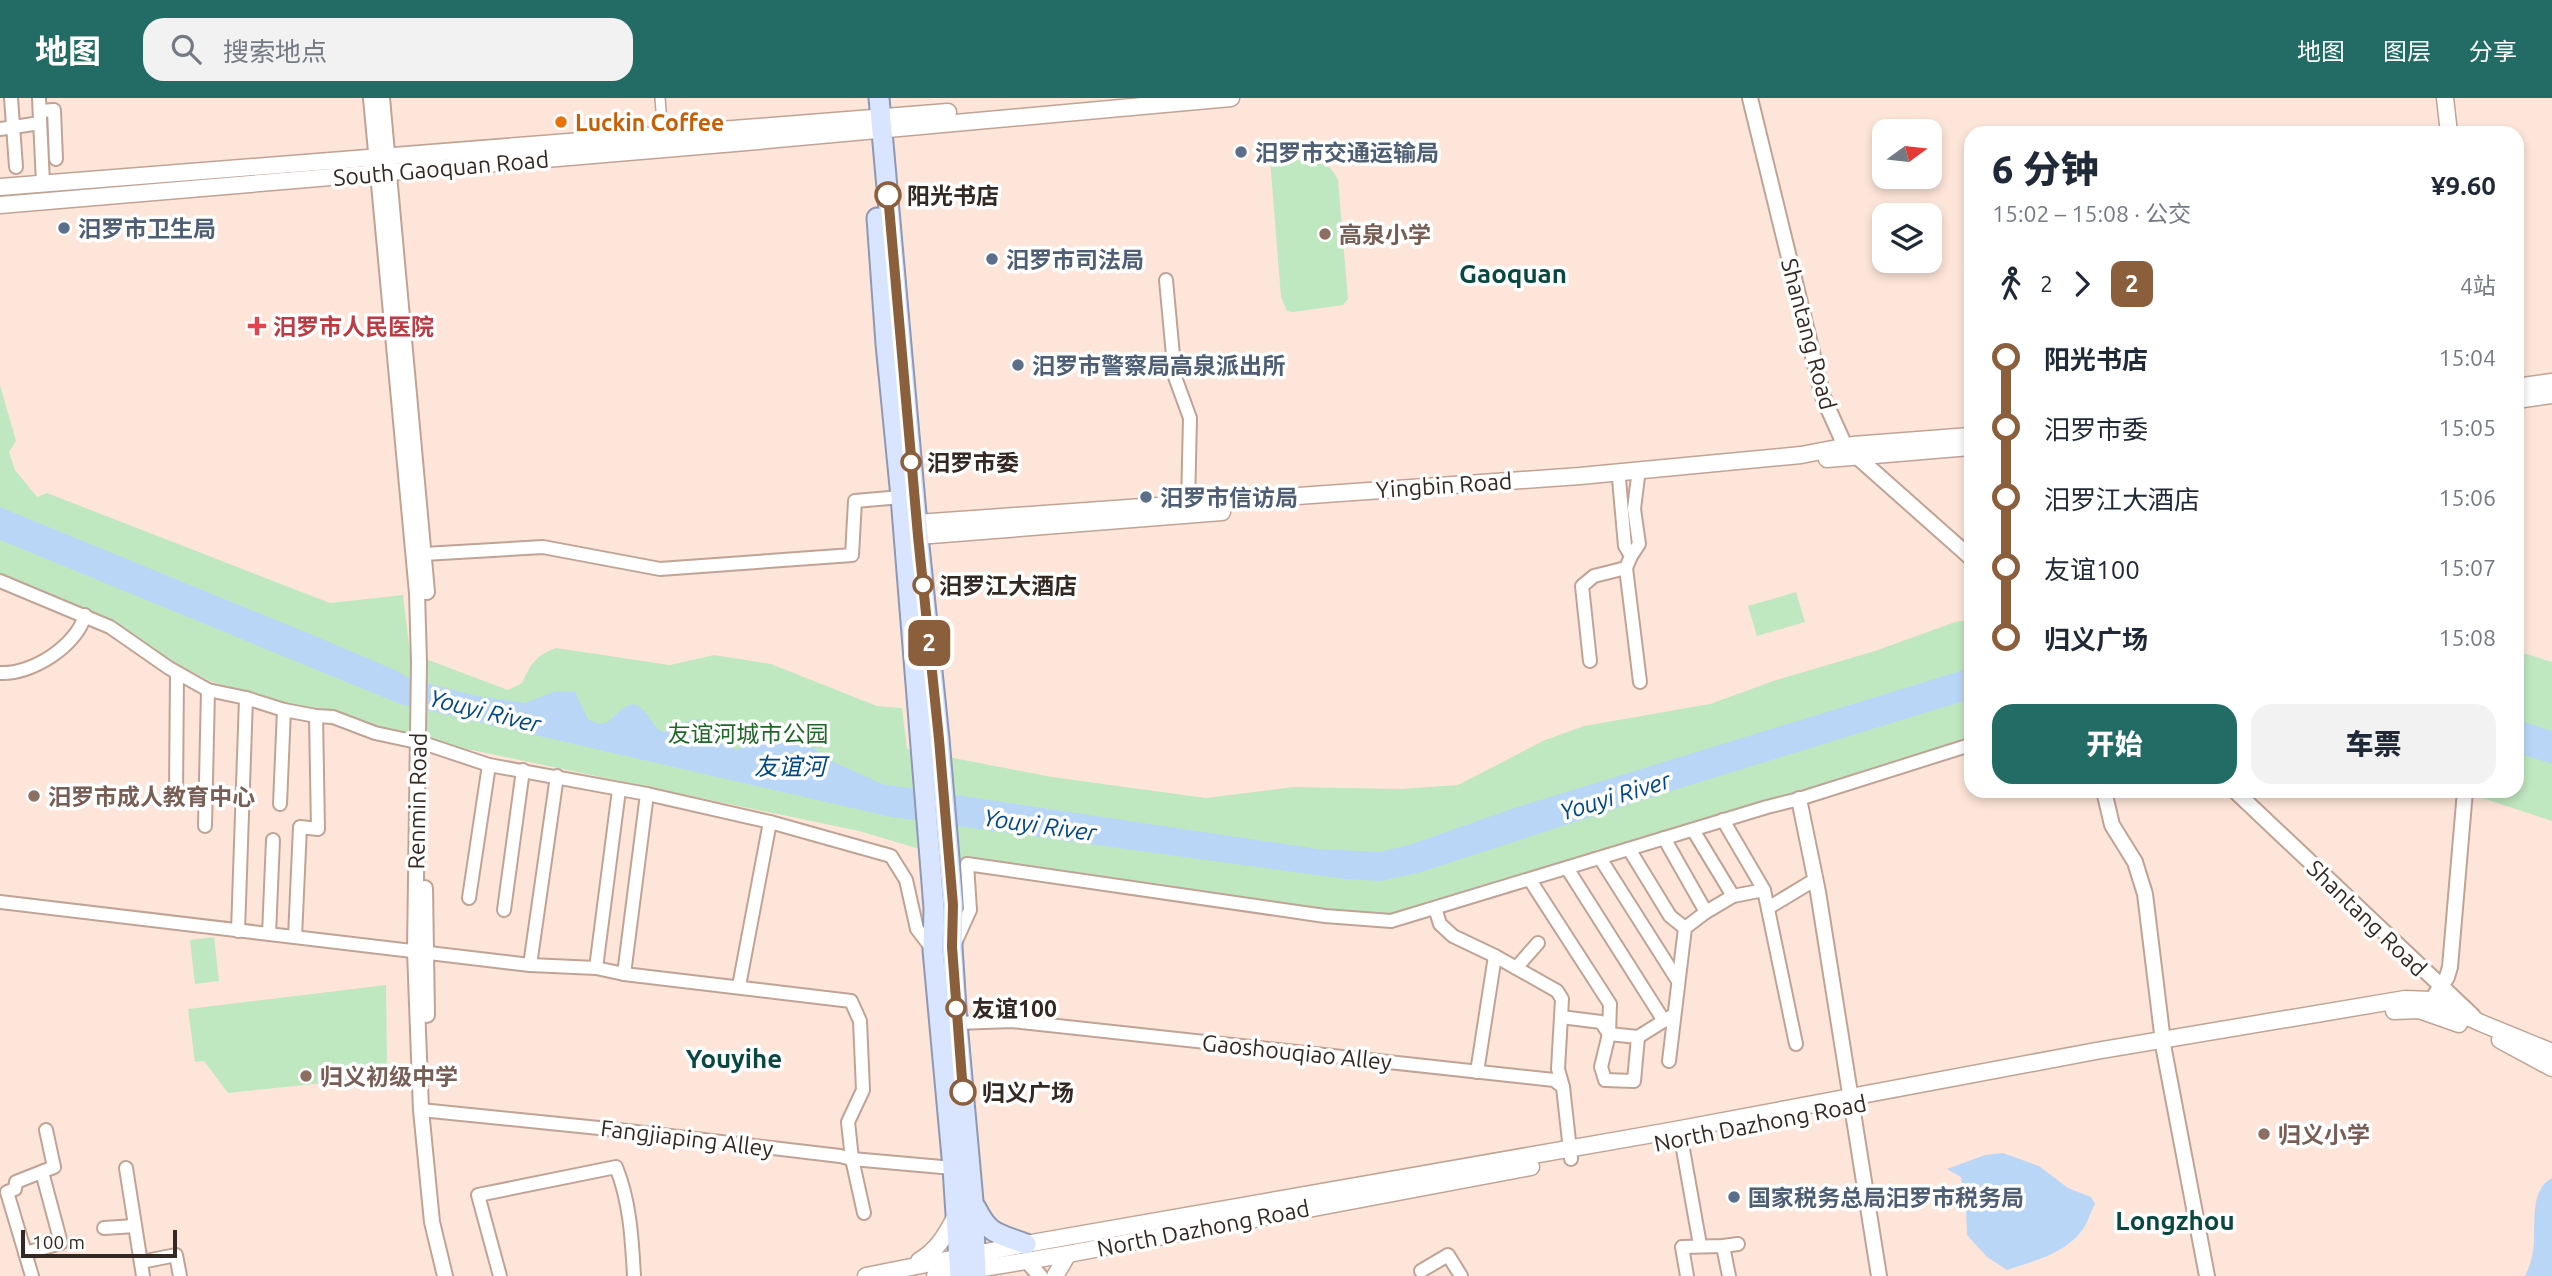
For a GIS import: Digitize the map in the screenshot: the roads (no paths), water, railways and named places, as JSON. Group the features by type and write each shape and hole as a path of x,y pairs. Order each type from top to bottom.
{"main road":[{"path":"867,98 876,119 940,747 943,948 953,1168 957,1214 967,1267"},
{"path":"876,119 1114,98"},
{"path":"876,119 1231,98"},
{"path":"2434,98 2438,126"},
{"path":"2445,98 2448,126"},
{"name":"South Gaoquan Road","path":"0,187 382,166 876,119"},
{"name":"South Gaoquan Road","path":"0,205 663,136 876,119"},
{"path":"876,119 886,344 921,737 944,906"},
{"path":"2524,386 2552,382"},
{"path":"2524,399 2552,395"},
{"name":"Yingbin Road","path":"917,529 1359,502 1638,477 1964,437"},
{"name":"Yingbin Road","path":"917,529 1188,504 1580,476 1855,450 1964,447"},
{"path":"943,948 957,1023 973,1201 967,1267"},
{"name":"North Dazhong Road","path":"1027,1261 1570,1154 2436,993 2481,1028 2552,1068"},
{"name":"North Dazhong Road","path":"2164,1045 2406,1009 2428,1012 2552,1052"},
{"name":"North Dazhong Road","path":"967,1267 1068,1254 1570,1154 1681,1138 1851,1102"},
{"path":"973,1201 986,1227 1027,1261"},
{"path":"907,1267 933,1252 942,1243 957,1214"},
{"path":"1055,1276 1068,1254"},
{"path":"866,1276 907,1267 967,1267"},
{"path":"934,1276 967,1267"}],"street":[{"path":"11,98 6,128 16,167"},
{"path":"371,98 382,166"},
{"path":"382,166 383,98"},
{"path":"660,98 663,136"},
{"name":"Shantang Road","path":"1750,98 1823,397 1855,450 1964,551"},
{"name":"Shantang Road","path":"1760,98 1827,396 1837,420 1855,450 1964,542"},
{"path":"6,128 40,111 54,110 57,159"},
{"path":"40,111 43,183"},
{"name":"Renmin Road","path":"382,166 427,595 423,665 420,951 432,1222 445,1276"},
{"name":"Renmin Road","path":"382,166 423,665"},
{"path":"1166,280 1175,377 1190,418 1188,504"},
{"path":"1591,661 1582,586 1594,576 1629,562 1637,550 1639,544 1634,509 1638,477"},
{"path":"1619,478 1640,682"},
{"path":"424,554 543,547 660,569 852,555 855,500 901,497"},
{"path":"1,583 85,615 208,690 284,710 333,717 374,733 422,736 489,765 647,794 770,821 891,856 906,880 917,929 943,948 970,910 967,864 1325,916 1391,921 1723,820 1799,800 1964,747"},
{"path":"0,673 20,673 54,654 81,629 85,615"},
{"path":"176,794 177,673"},
{"path":"205,826 208,690"},
{"path":"238,931 246,698"},
{"path":"280,804 284,710"},
{"path":"295,937 300,827 318,829 316,716"},
{"path":"469,898 489,765"},
{"path":"504,910 523,771"},
{"path":"530,965 556,776"},
{"path":"596,968 619,790"},
{"path":"624,975 647,794"},
{"path":"2106,798 2112,825 2135,862 2145,894 2164,1045 2207,1276"},
{"name":"Shantang Road","path":"2229,798 2436,993 2481,1028"},
{"name":"Shantang Road","path":"2242,798 2436,993"},
{"path":"2406,1009 2436,993 2451,967 2464,798"},
{"path":"1799,800 1816,878 1879,1276"},
{"path":"1723,820 1764,890 1796,1044"},
{"path":"739,986 770,821"},
{"path":"1693,830 1733,896"},
{"path":"1664,838 1706,912"},
{"path":"270,934 272,840"},
{"path":"1629,849 1670,916 1685,928"},
{"path":"1600,858 1678,981"},
{"path":"1567,868 1669,1018"},
{"path":"1768,908 1816,878"},
{"path":"1530,880 1610,1004 1609,1034 1601,1067 1605,1080 1634,1081 1638,1037"},
{"path":"1669,1061 1669,1018 1678,981 1685,928 1733,896 1764,890"},
{"path":"0,902 530,965 596,968 624,975 739,986 851,1001 860,1021 863,1090 848,1122 852,1159 864,1213"},
{"path":"1435,908 1440,924 1453,936 1557,991 1562,999 1558,1069 1563,1087 1570,1154"},
{"path":"1516,968 1538,943"},
{"path":"1477,1072 1495,956"},
{"path":"1561,1017 1601,1022 1609,1034"},
{"path":"1609,1034 1638,1037 1669,1018"},
{"name":"Gaoshouqiao Alley","path":"957,1023 1012,1021 1554,1080 1563,1087"},
{"name":"Renmin Road","path":"426,1111 440,1220 453,1276"},
{"name":"Fangjiaping Alley","path":"426,1111 641,1132 852,1159 953,1168"},
{"path":"32,1276 7,1192 15,1189 16,1182 54,1167 46,1130"},
{"path":"1681,1138 1700,1245"},
{"path":"500,1276 478,1195 616,1167 621,1179 632,1241 634,1276"},
{"path":"126,1168 143,1276"},
{"path":"26,1253 61,1243 42,1172"},
{"path":"104,1228 135,1226"},
{"path":"1687,1276 1682,1247 1738,1244"},
{"path":"1723,1246 1729,1276"},
{"path":"141,1262 176,1255 180,1276"},
{"path":"1421,1270 1448,1255 1461,1276"},
{"path":"1027,1261 1040,1276"}],"water":[{"name":"友谊河","path":"0,507 327,641 410,679 477,696 525,703 556,691 575,692 588,719 596,723 608,722 621,710 634,704 663,732 674,730 693,719 700,720 714,725 724,744 739,750 756,736 797,738 825,758 882,784 1318,849 1379,852 1409,845 1514,808 1964,670 1964,701 1661,794 1418,873 1380,881 1345,879 891,817 400,704 0,540"},
{"path":"2524,722 2552,731 2552,764 2524,755"},
{"path":"2003,1153 2039,1166 2068,1188 2091,1197 2095,1204 2082,1230 2065,1247 2007,1270 1987,1257 1967,1235 1961,1177 1947,1169 1985,1155"},
{"path":"2552,1178 2552,1276 2525,1276 2533,1253 2537,1197 2540,1189"}],"place":[{"name":"Luckin Coffee","path":"561,122"},
{"name":"汨罗市交通运输局","path":"1241,152"},
{"name":"阳光书店","path":"888,195"},
{"name":"汨罗市卫生局","path":"64,228"},
{"name":"高泉小学","path":"1325,234"},
{"name":"汨罗市司法局","path":"992,259"},
{"name":"汨罗市人民医院","path":"257,326"},
{"name":"汨罗市警察局高泉派出所","path":"1018,365"},
{"name":"汨罗市委","path":"911,462"},
{"name":"汨罗市信访局","path":"1146,497"},
{"name":"汨罗江大酒店","path":"923,585"},
{"name":"汨罗市成人教育中心","path":"34,796"},
{"name":"友谊100","path":"956,1008"},
{"name":"归义初级中学","path":"306,1076"},
{"name":"归义广场","path":"963,1092"},
{"name":"归义小学","path":"2264,1134"},
{"name":"国家税务总局汨罗市税务局","path":"1734,1197"}],"district":[{"name":"Gaoquan","path":"1513,273"},
{"name":"Youyihe","path":"734,1058"},
{"name":"Longzhou","path":"2175,1220"}],"water label":[{"name":"Youyi River","path":"485,711"},
{"name":"Youyi River","path":"1615,796"},
{"name":"Youyi River","path":"1040,825"}],"park label":[{"name":"友谊河城市公园","path":"748,733"}]}
